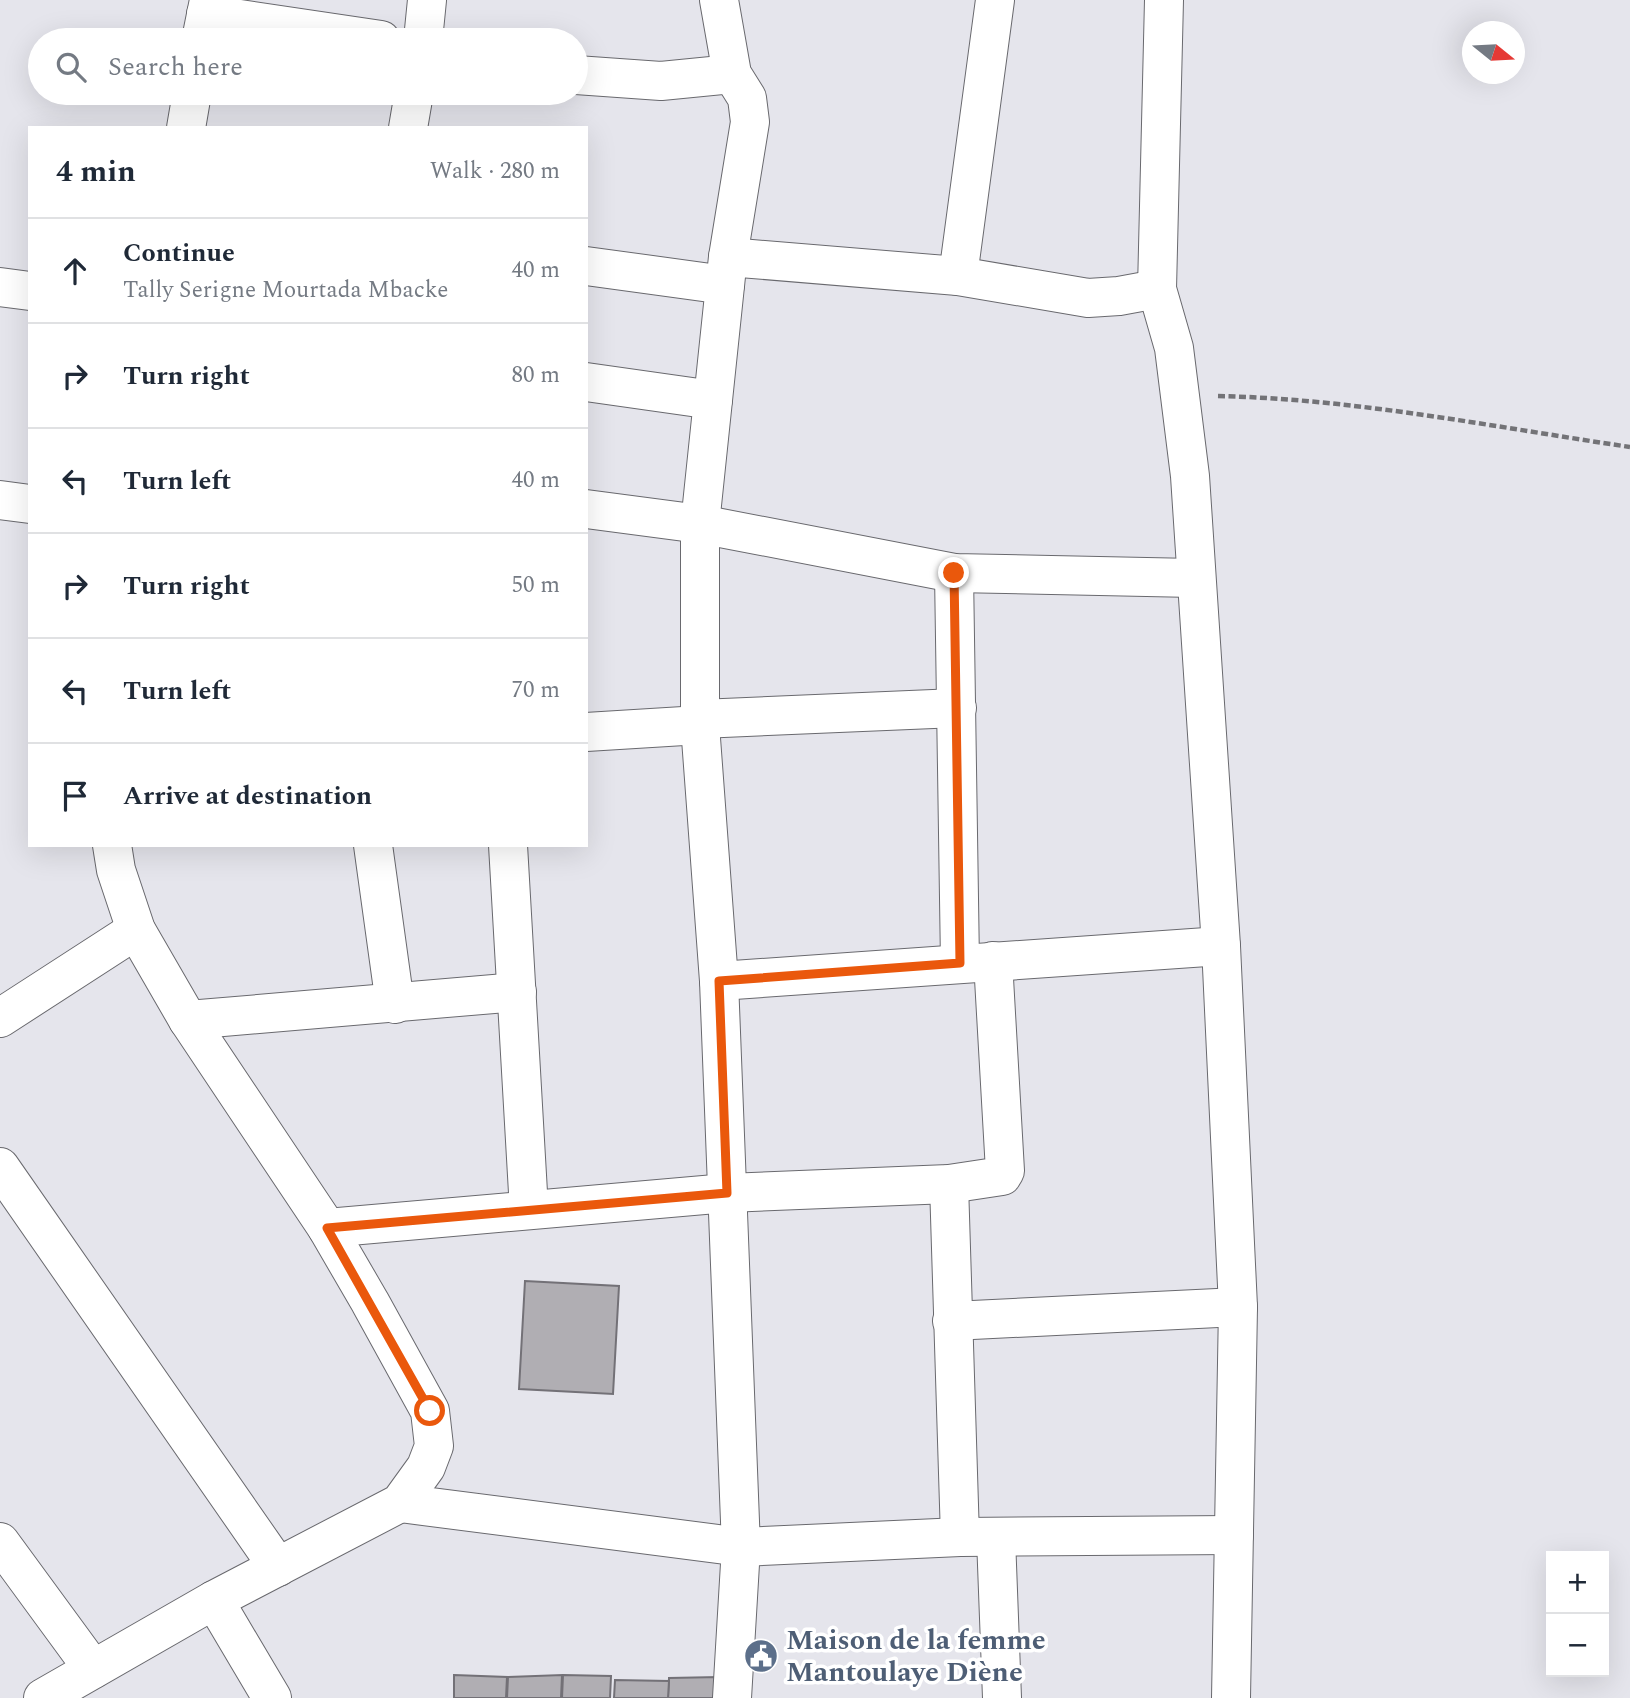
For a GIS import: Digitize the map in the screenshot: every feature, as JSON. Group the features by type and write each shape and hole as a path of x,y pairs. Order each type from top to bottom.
{"street":[{"path":"424,28 427,0"},
{"path":"719,0 732,74 747,98 750,122 726,271 700,523 700,722 719,981 741,1547 733,1698"},
{"path":"958,276 995,0"},
{"path":"1164,0 1157,289 1174,348 1190,476 1194,578 1222,946 1237,1307 1231,1698"},
{"path":"205,18 285,28"},
{"path":"588,76 661,81 732,74"},
{"path":"186,126 190,105"},
{"path":"408,126 412,105"},
{"path":"588,266 958,276 1088,298 1157,289"},
{"path":"0,287 28,291"},
{"path":"588,382 713,400"},
{"path":"0,500 28,504"},
{"path":"588,509 700,523 954,573 1194,578"},
{"path":"327,1228 727,1193 948,1184 996,1178 1005,1171 976,962 957,708 954,573"},
{"path":"588,732 700,722 957,708"},
{"path":"43,1698 214,1600 401,1503 432,1456 434,1421 327,1228 188,1020 136,930 116,870 112,847"},
{"path":"373,847 395,1004"},
{"path":"508,847 511,937 517,992 529,1210"},
{"path":"0,1018 136,930"},
{"path":"719,981 1222,946"},
{"path":"188,1020 517,992"},
{"path":"0,1167 278,1567"},
{"path":"948,1184 952,1321 978,1538 1002,1698"},
{"path":"952,1321 1237,1307"},
{"path":"401,1503 741,1547 978,1538 1234,1535"},
{"path":"0,1542 93,1669"},
{"path":"214,1600 272,1698"}],"path":[{"path":"1182,396 1295,399 1630,447"}],"building":[{"path":"525,1281 619,1286 613,1394 519,1389"},
{"path":"454,1675 507,1677 506,1698 454,1698"},
{"path":"562,1675 561,1698 507,1698 508,1677"},
{"path":"563,1675 611,1676 610,1698 562,1698"},
{"path":"719,1677 719,1698 668,1698 669,1678"},
{"path":"615,1680 669,1681 668,1698 614,1698"}],"place":[{"name":"Maison de la femme Mantoulaye Diène","path":"761,1656"}],"route":[{"path":"430,1411 327,1228 727,1193 719,981 960,963 954,573"}]}
